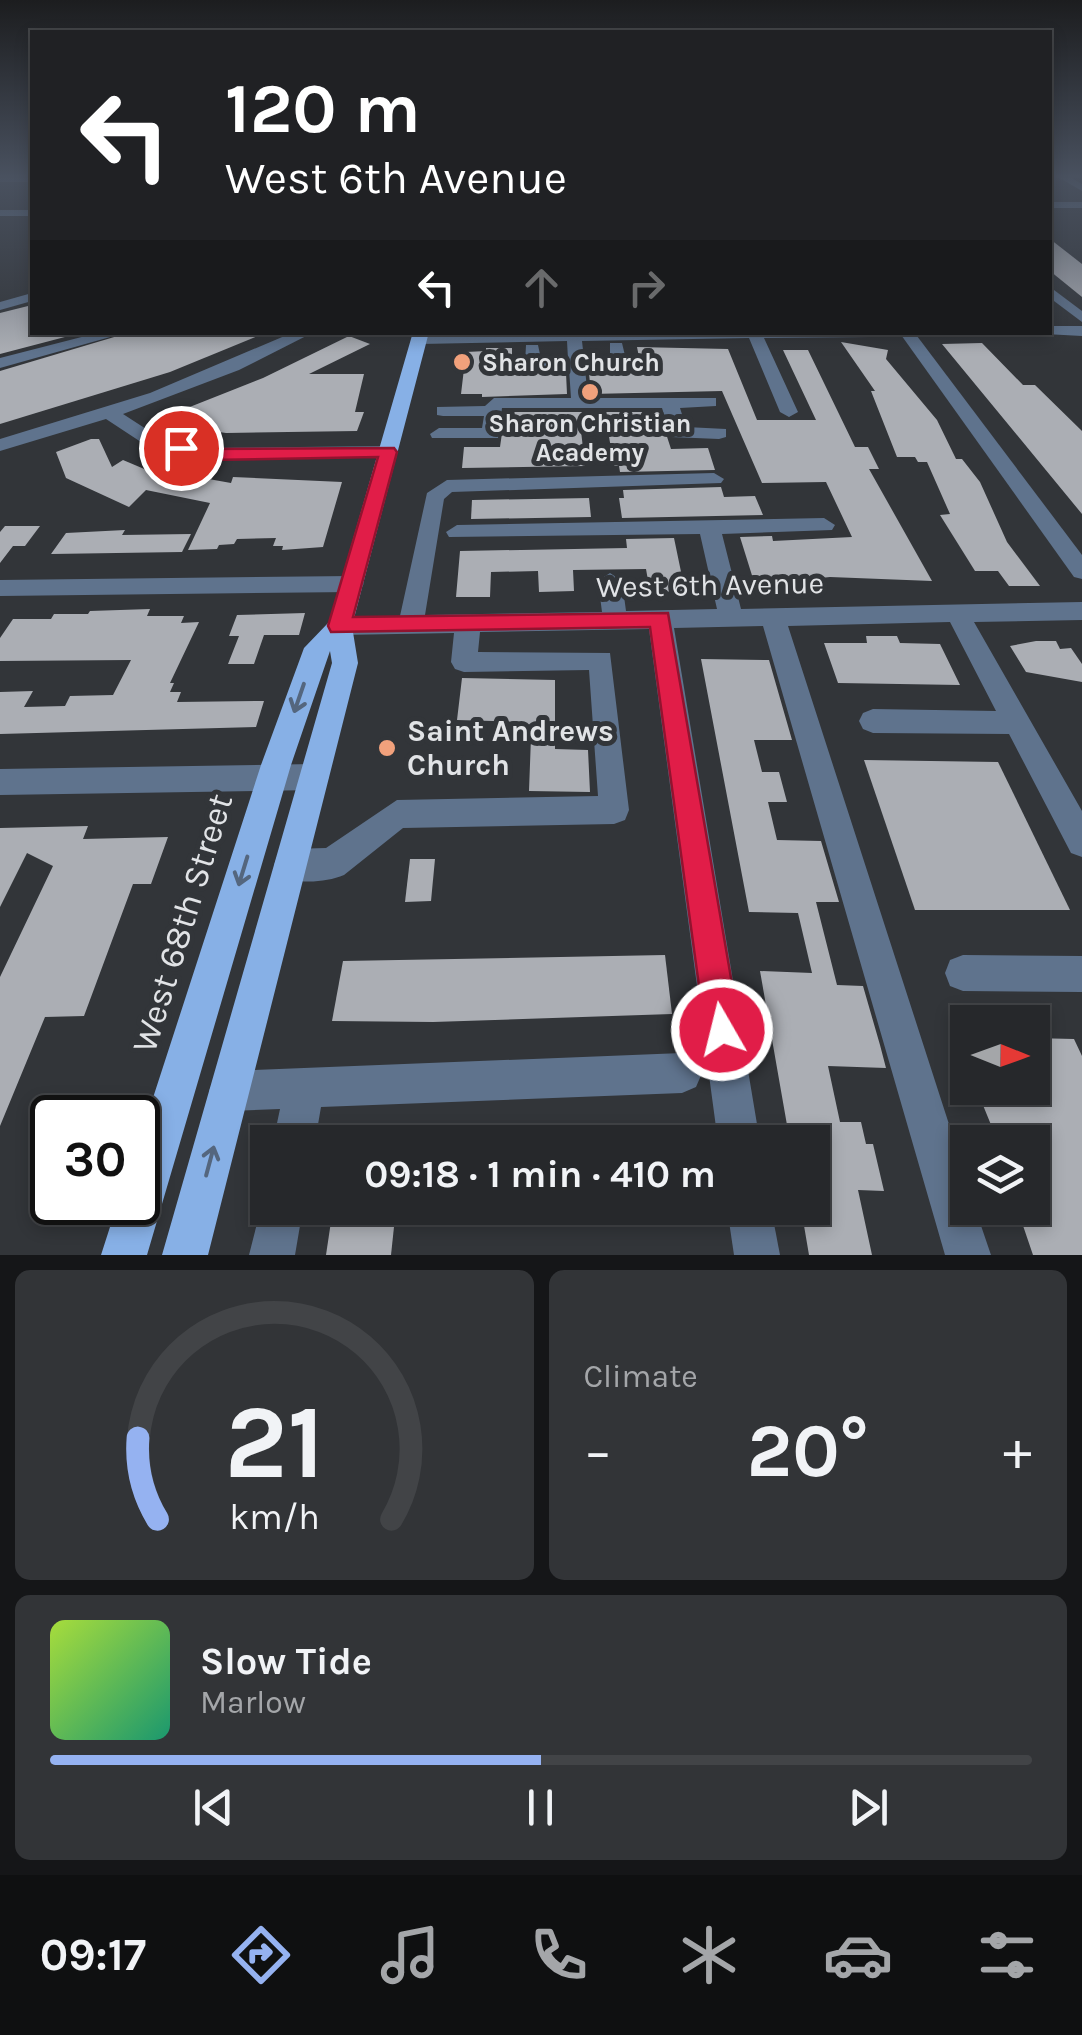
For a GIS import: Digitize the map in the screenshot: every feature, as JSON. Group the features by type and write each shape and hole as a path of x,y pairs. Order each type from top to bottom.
{"main road":[{"name":"West 68th Street","path":"185,1255 345,663 340,626 420,336"},
{"name":"West 68th Street","path":"124,1255 272,778 317,648 340,626"}],"street":[{"path":"1052,293 1082,318"},
{"path":"0,306 30,298"},
{"path":"1052,332 1082,331"},
{"path":"0,363 109,335"},
{"path":"0,446 111,414 257,358 302,335"},
{"path":"420,336 594,335"},
{"path":"734,335 784,335"},
{"path":"908,335 1082,571"},
{"path":"755,336 789,412"},
{"path":"574,338 580,404"},
{"path":"532,348 532,364 619,364 616,346"},
{"path":"670,402 678,433 718,433"},
{"path":"439,434 491,434 494,403 710,402"},
{"path":"443,411 493,410"},
{"path":"111,414 154,442 207,454 388,452"},
{"path":"411,624 434,497 448,486 714,479"},
{"path":"457,532 824,525"},
{"path":"710,526 731,616"},
{"path":"610,581 615,620"},
{"path":"0,588 352,584"},
{"name":"West 6th Avenue","path":"340,626 1082,612"},
{"path":"957,614 1080,835"},
{"path":"772,616 968,1255"},
{"path":"660,618 737,1125"},
{"path":"290,865 332,864 397,814 614,810 602,660 464,662 468,623"},
{"path":"873,721 1018,724"},
{"path":"0,782 314,777"},
{"path":"963,973 1082,974"},
{"path":"229,1090 682,1073"},
{"path":"297,1125 304,1088"},
{"path":"272,1255 278,1225"},
{"path":"752,1225 756,1255"}],"building":[{"path":"1052,241 1082,264 1082,297 1052,273"},
{"path":"30,306 30,335 73,335 0,354 0,313"},
{"path":"121,335 260,335 170,372 0,424 0,371"},
{"path":"349,336 370,344 309,374 364,374 355,412 364,412 357,431 226,433 190,428 172,414 263,378"},
{"path":"841,342 888,350 886,359 937,420 956,459 962,459 980,482 1007,542 1040,586 1009,586 998,571 975,571 940,515 950,514 927,462 897,457 871,391 875,391"},
{"path":"982,343 1023,385 1035,385 1082,431 1082,514 942,344"},
{"path":"637,347 728,349 757,420 816,420 783,350 808,350 855,447 868,447 879,469 869,469 932,581 830,577 755,585 740,537 772,536 773,541 852,537 826,482 762,483 722,391 591,394 589,373 619,373 641,367"},
{"path":"512,348 512,369 566,373 567,394 461,394 466,352"},
{"path":"505,412 659,412 671,449 708,448 715,470 620,472 619,466 614,466 606,419 580,422 585,466 462,468 464,447 500,447"},
{"path":"99,439 112,467 123,460 168,479 175,473 231,483 233,477 342,482 323,547 282,550 283,546 273,546 276,538 237,539 234,544 219,545 217,549 188,550 210,503 146,490 129,507 66,478 56,452"},
{"path":"721,487 724,497 755,496 763,515 622,518 619,498 624,498 623,490"},
{"path":"589,498 591,517 471,519 472,500"},
{"path":"5,526 40,526 25,546 13,546 0,563 0,532"},
{"path":"125,530 122,535 191,534 182,552 51,554 66,533"},
{"path":"674,538 685,591 650,592 646,569 573,570 574,591 539,592 538,571 491,572 490,597 456,597 460,551 627,548 626,539"},
{"path":"150,609 147,616 184,616 181,623 199,622 170,683 174,683 170,692 181,692 177,702 264,701 256,727 0,734 0,692 33,691 24,707 65,706 70,696 113,695 131,660 0,661 0,638 13,619"},
{"path":"305,613 299,635 264,635 254,664 228,664 239,636 229,636 237,615"},
{"path":"866,636 897,636 900,643 940,644 960,685 838,683 824,643 867,643"},
{"path":"1056,641 1060,649 1071,648 1082,664 1082,682 1026,672 1010,646"},
{"path":"701,659 769,660 792,740 754,740 762,772 779,772 787,802 768,802 777,840 821,841 839,902 816,902 837,985 863,986 886,1068 828,1066 840,1122 861,1122 866,1144 873,1144 884,1191 858,1190 872,1255 809,1255 804,1225 830,1225 830,1125 787,1125 760,971 812,973 798,913 749,912"},
{"path":"462,678 555,680 555,749 588,750 590,792 529,791 531,737 524,737 525,722 457,720"},
{"path":"864,760 998,762 1070,910 915,910"},
{"path":"88,826 83,839 168,837 151,884 133,884 84,1016 45,1017 0,1126 0,977 53,866 27,853 0,907 0,828"},
{"path":"410,859 435,859 431,901 405,902"},
{"path":"665,955 672,1014 433,1022 332,1021 343,961"},
{"path":"1050,1038 1074,1039 1082,1056 1082,1255 1033,1255 1023,1225 1050,1225 1050,1125 991,1125 983,1105 1050,1105"},
{"path":"330,1225 394,1225 391,1255 326,1255"}],"place":[{"name":"Sharon Church","path":"462,362"},
{"name":"Sharon Christian Academy","path":"590,392"},
{"name":"Saint Andrews Church","path":"387,748"}],"route":[{"path":"181,448 207,454 388,452 340,626 660,618 722,1030"}]}
